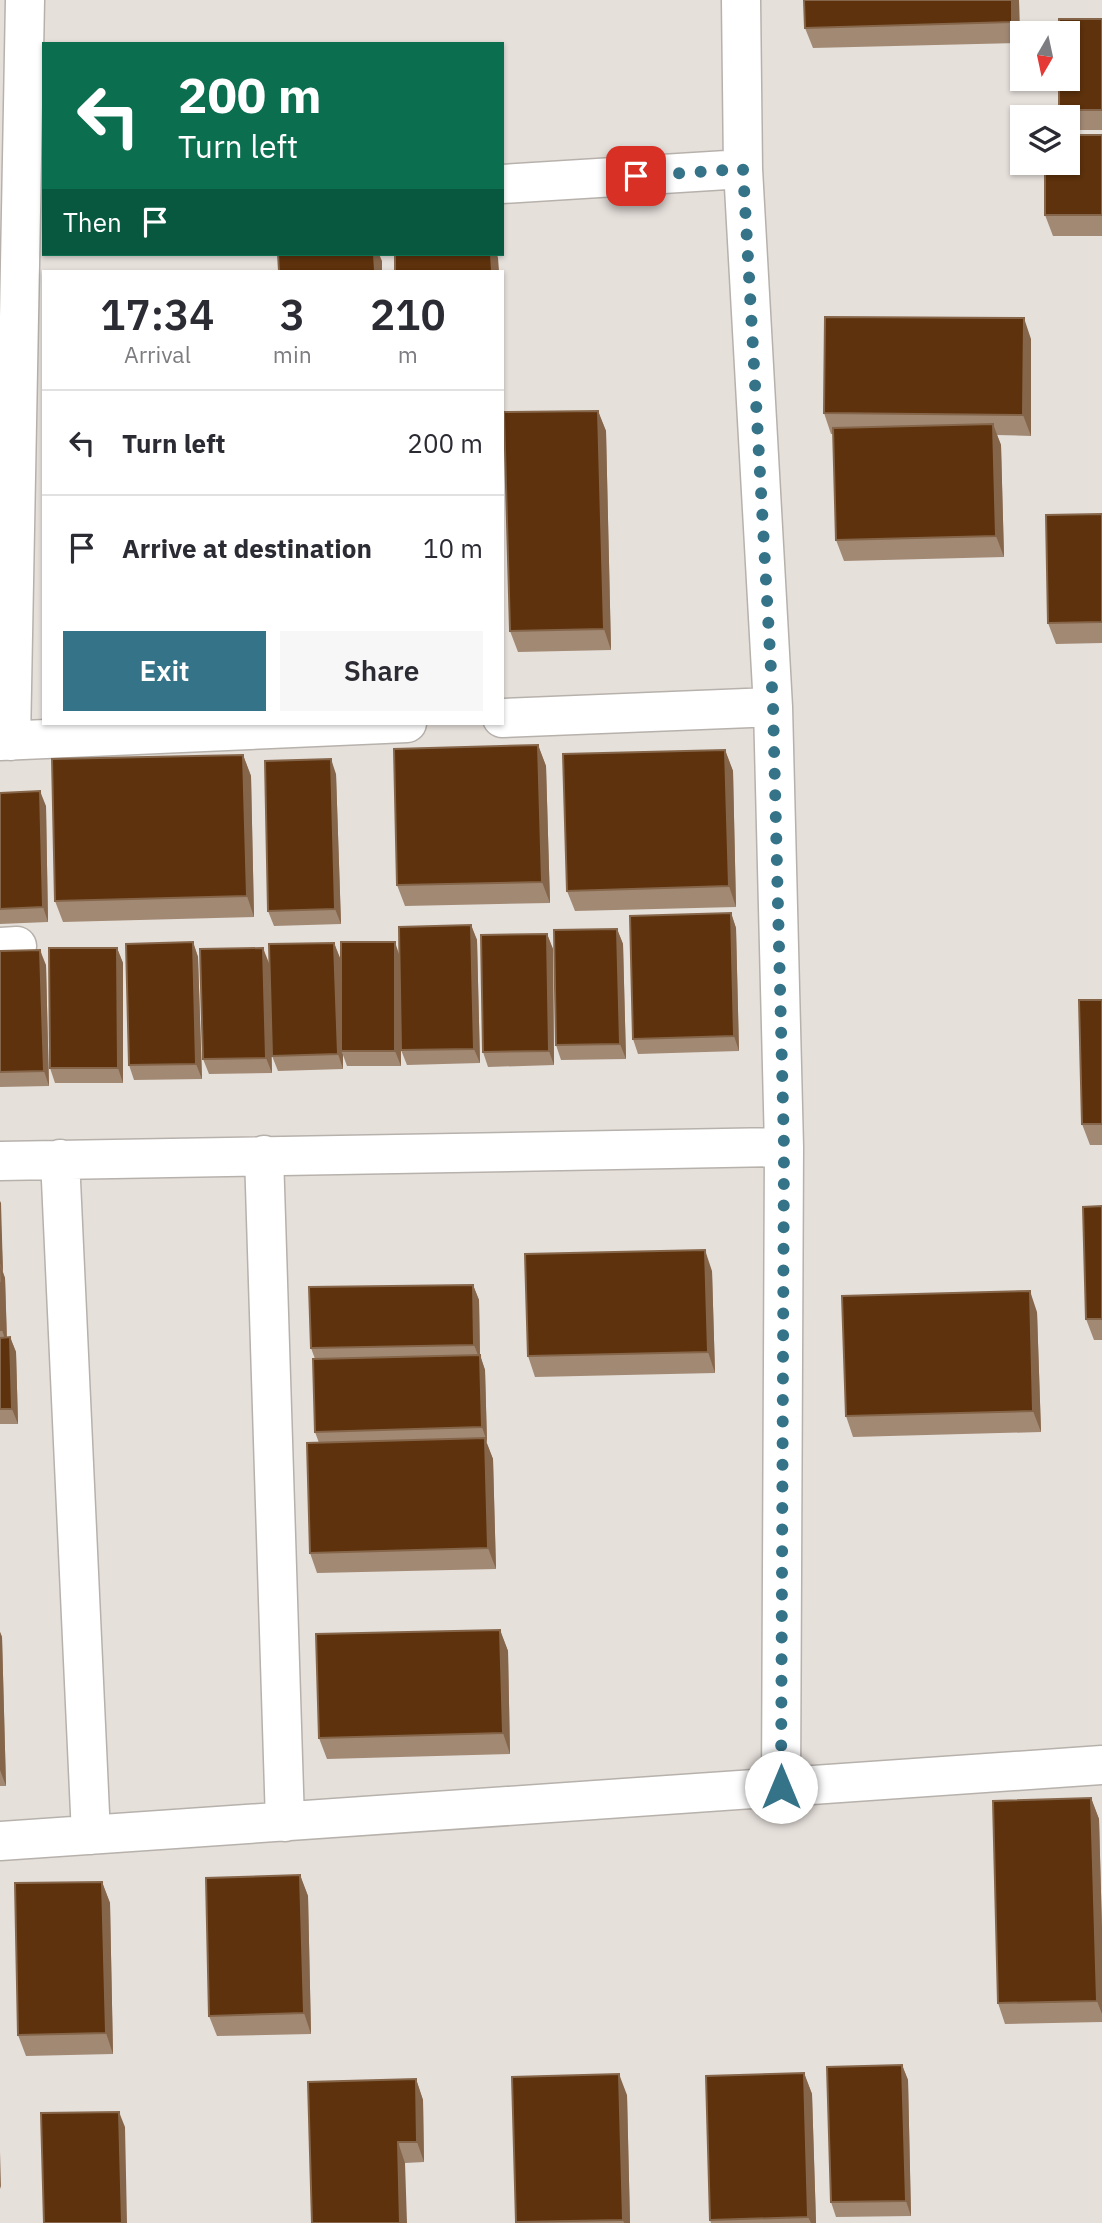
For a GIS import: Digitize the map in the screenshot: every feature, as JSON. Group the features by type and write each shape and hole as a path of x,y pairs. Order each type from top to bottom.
{"street":[{"path":"25,0 34,213 6,741 362,725"},
{"path":"741,0 743,169 773,706 784,1147 781,1787"},
{"path":"504,184 743,169"},
{"path":"504,719 773,706"},
{"path":"0,1161 784,1147"},
{"path":"264,1155 285,1822"},
{"path":"60,1159 91,1835"},
{"path":"0,1842 1102,1765"}],"building":[{"path":"804,0 1012,0 1010,22 805,28"},
{"path":"1102,19 1102,110 1080,110 1080,105 1059,105 1059,91 1080,91 1080,21 1059,21"},
{"path":"1080,135 1102,135 1102,215 1045,215 1045,175 1080,175"},
{"path":"278,256 374,256 375,270 279,270"},
{"path":"395,256 491,256 492,270 395,270"},
{"path":"825,317 1024,318 1023,415 824,413"},
{"path":"598,411 604,629 510,631 504,412"},
{"path":"993,424 996,536 836,540 833,428"},
{"path":"1102,514 1102,622 1048,623 1046,515"},
{"path":"538,745 542,882 397,885 394,749"},
{"path":"725,750 729,886 567,891 563,754"},
{"path":"243,755 247,896 55,901 52,759"},
{"path":"331,759 335,909 268,911 265,761"},
{"path":"40,791 43,907 0,909 0,793"},
{"path":"731,913 734,1036 633,1039 630,916"},
{"path":"471,925 474,1049 401,1050 399,927"},
{"path":"617,929 620,1044 556,1045 554,930"},
{"path":"547,934 549,1051 483,1052 481,935"},
{"path":"193,942 196,1064 129,1065 126,944"},
{"path":"341,942 395,942 395,1051 341,1051"},
{"path":"334,943 338,1054 272,1056 269,944"},
{"path":"49,948 117,948 118,1068 50,1068"},
{"path":"263,948 266,1058 203,1059 200,949"},
{"path":"40,950 44,1071 0,1072 0,951"},
{"path":"1079,1000 1102,1000 1102,1124 1082,1124"},
{"path":"1102,1206 1102,1319 1086,1319 1083,1207"},
{"path":"705,1250 708,1352 528,1356 525,1254"},
{"path":"0,1282 2,1330 0,1330"},
{"path":"473,1285 474,1345 311,1348 309,1287"},
{"path":"1030,1291 1033,1411 846,1416 842,1296"},
{"path":"10,1337 12,1409 0,1409 0,1338"},
{"path":"480,1355 482,1427 315,1432 313,1359"},
{"path":"485,1438 488,1548 310,1553 307,1443"},
{"path":"500,1630 503,1733 319,1738 316,1634"},
{"path":"1091,1798 1097,2001 998,2003 993,1801"},
{"path":"300,1875 304,2013 209,2016 206,1878"},
{"path":"102,1882 106,2033 18,2035 15,1883"},
{"path":"902,2065 906,2201 831,2202 827,2067"},
{"path":"804,2073 808,2217 710,2220 706,2076"},
{"path":"619,2074 623,2220 516,2222 512,2077"},
{"path":"416,2079 417,2142 398,2142 400,2223 312,2223 308,2082"},
{"path":"119,2112 122,2223 44,2223 41,2113"}],"route":[{"path":"636,176 743,169 773,706 784,1147 781,1787"}]}
